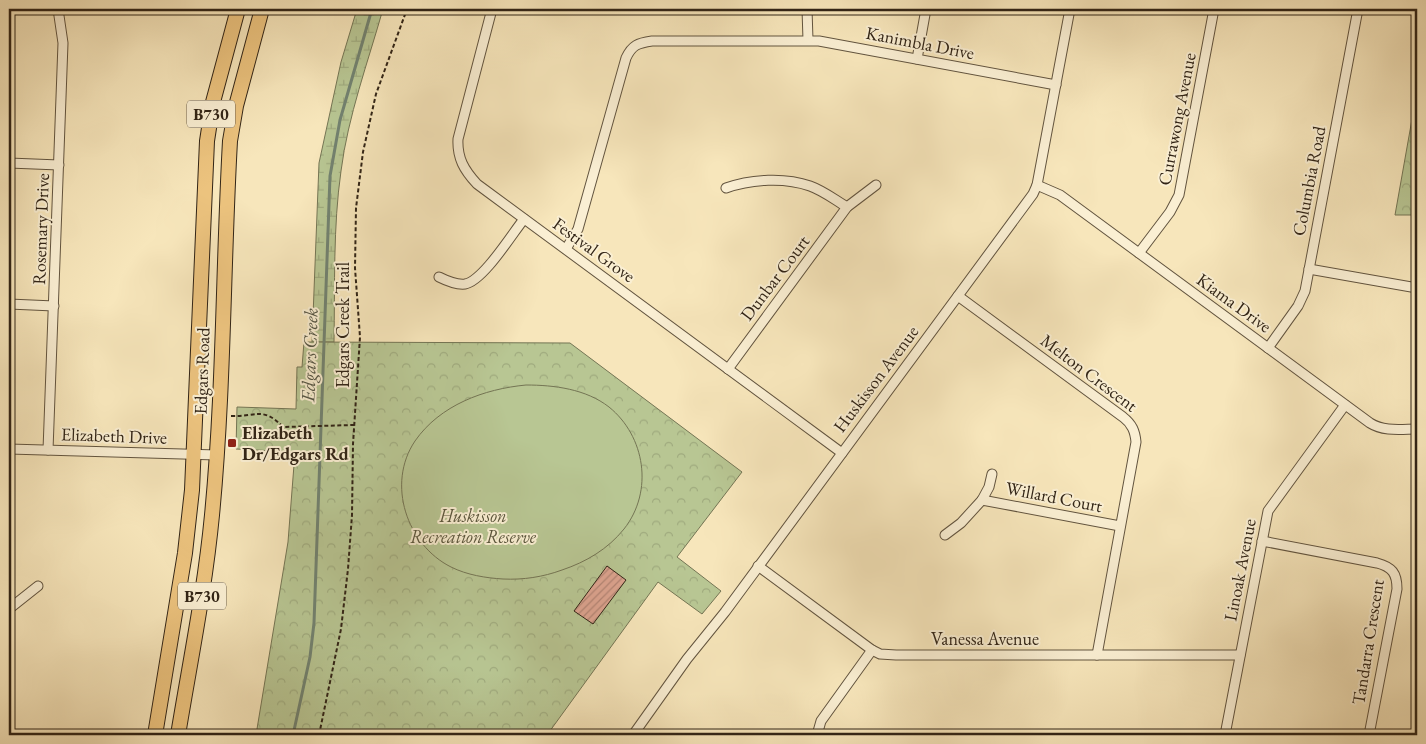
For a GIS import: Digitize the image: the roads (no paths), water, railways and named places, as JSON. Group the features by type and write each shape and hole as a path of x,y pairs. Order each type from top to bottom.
{"main road":[{"name":"Edgars Road","path":"154,735 184,553 194,454 207,141 213,102 238,9"},
{"name":"Edgars Road","path":"178,735 212,517 219,416 230,141 236,106 262,9"},
{"path":"205,171 228,172"}],"street":[{"name":"Rosemary Drive","path":"48,450 63,43 58,9"},
{"name":"Festival Grove","path":"492,9 460,126 457,148 466,172 477,184 842,453"},
{"path":"808,9 808,40"},
{"path":"917,59 926,9"},
{"name":"Huskisson Avenue","path":"632,735 1033,194 1037,185 1070,9"},
{"name":"Currawong Avenue","path":"1139,253 1170,212 1179,195 1214,9"},
{"name":"Columbia Road","path":"1268,348 1298,306 1305,291 1358,9"},
{"name":"Kanimbla Drive","path":"566,249 578,229 626,58 634,45 652,41 808,40 1056,85"},
{"path":"9,163 59,165"},
{"path":"726,188 753,182 779,181 799,183 822,191 848,207"},
{"name":"Dunbar Court","path":"728,369 848,207 876,185"},
{"name":"Kiama Drive","path":"1037,185 1060,195 1345,405 1380,428 1417,429"},
{"path":"439,278 462,284 476,279 485,271 524,218"},
{"path":"1310,269 1417,288"},
{"name":"Melton Crescent","path":"958,296 1129,422 1136,434 1096,655"},
{"path":"9,304 54,306"},
{"name":"Linoak Avenue","path":"1225,735 1266,519 1273,503 1345,405"},
{"name":"Elizabeth Drive","path":"9,449 217,455"},
{"name":"Willard Court","path":"945,535 961,524 982,500 989,487 992,474"},
{"name":"Willard Court","path":"982,500 1120,526"},
{"name":"Tandarra Crescent","path":"1262,541 1377,562 1394,571 1397,577 1397,589 1369,735"},
{"name":"Vanessa Avenue","path":"758,566 880,654 1240,655"},
{"path":"9,609 38,586"},
{"path":"817,735 821,720 872,650"},
{"path":"9,690 9,715"}],"waterway":[{"name":"Edgars Creek","path":"293,735 310,657 314,623 330,176 340,120 372,9"}],"place":[{"name":"Elizabeth Dr/Edgars Rd","path":"232,443"}],"park label":[{"name":"Huskisson Recreation Reserve","path":"473,526"}]}
